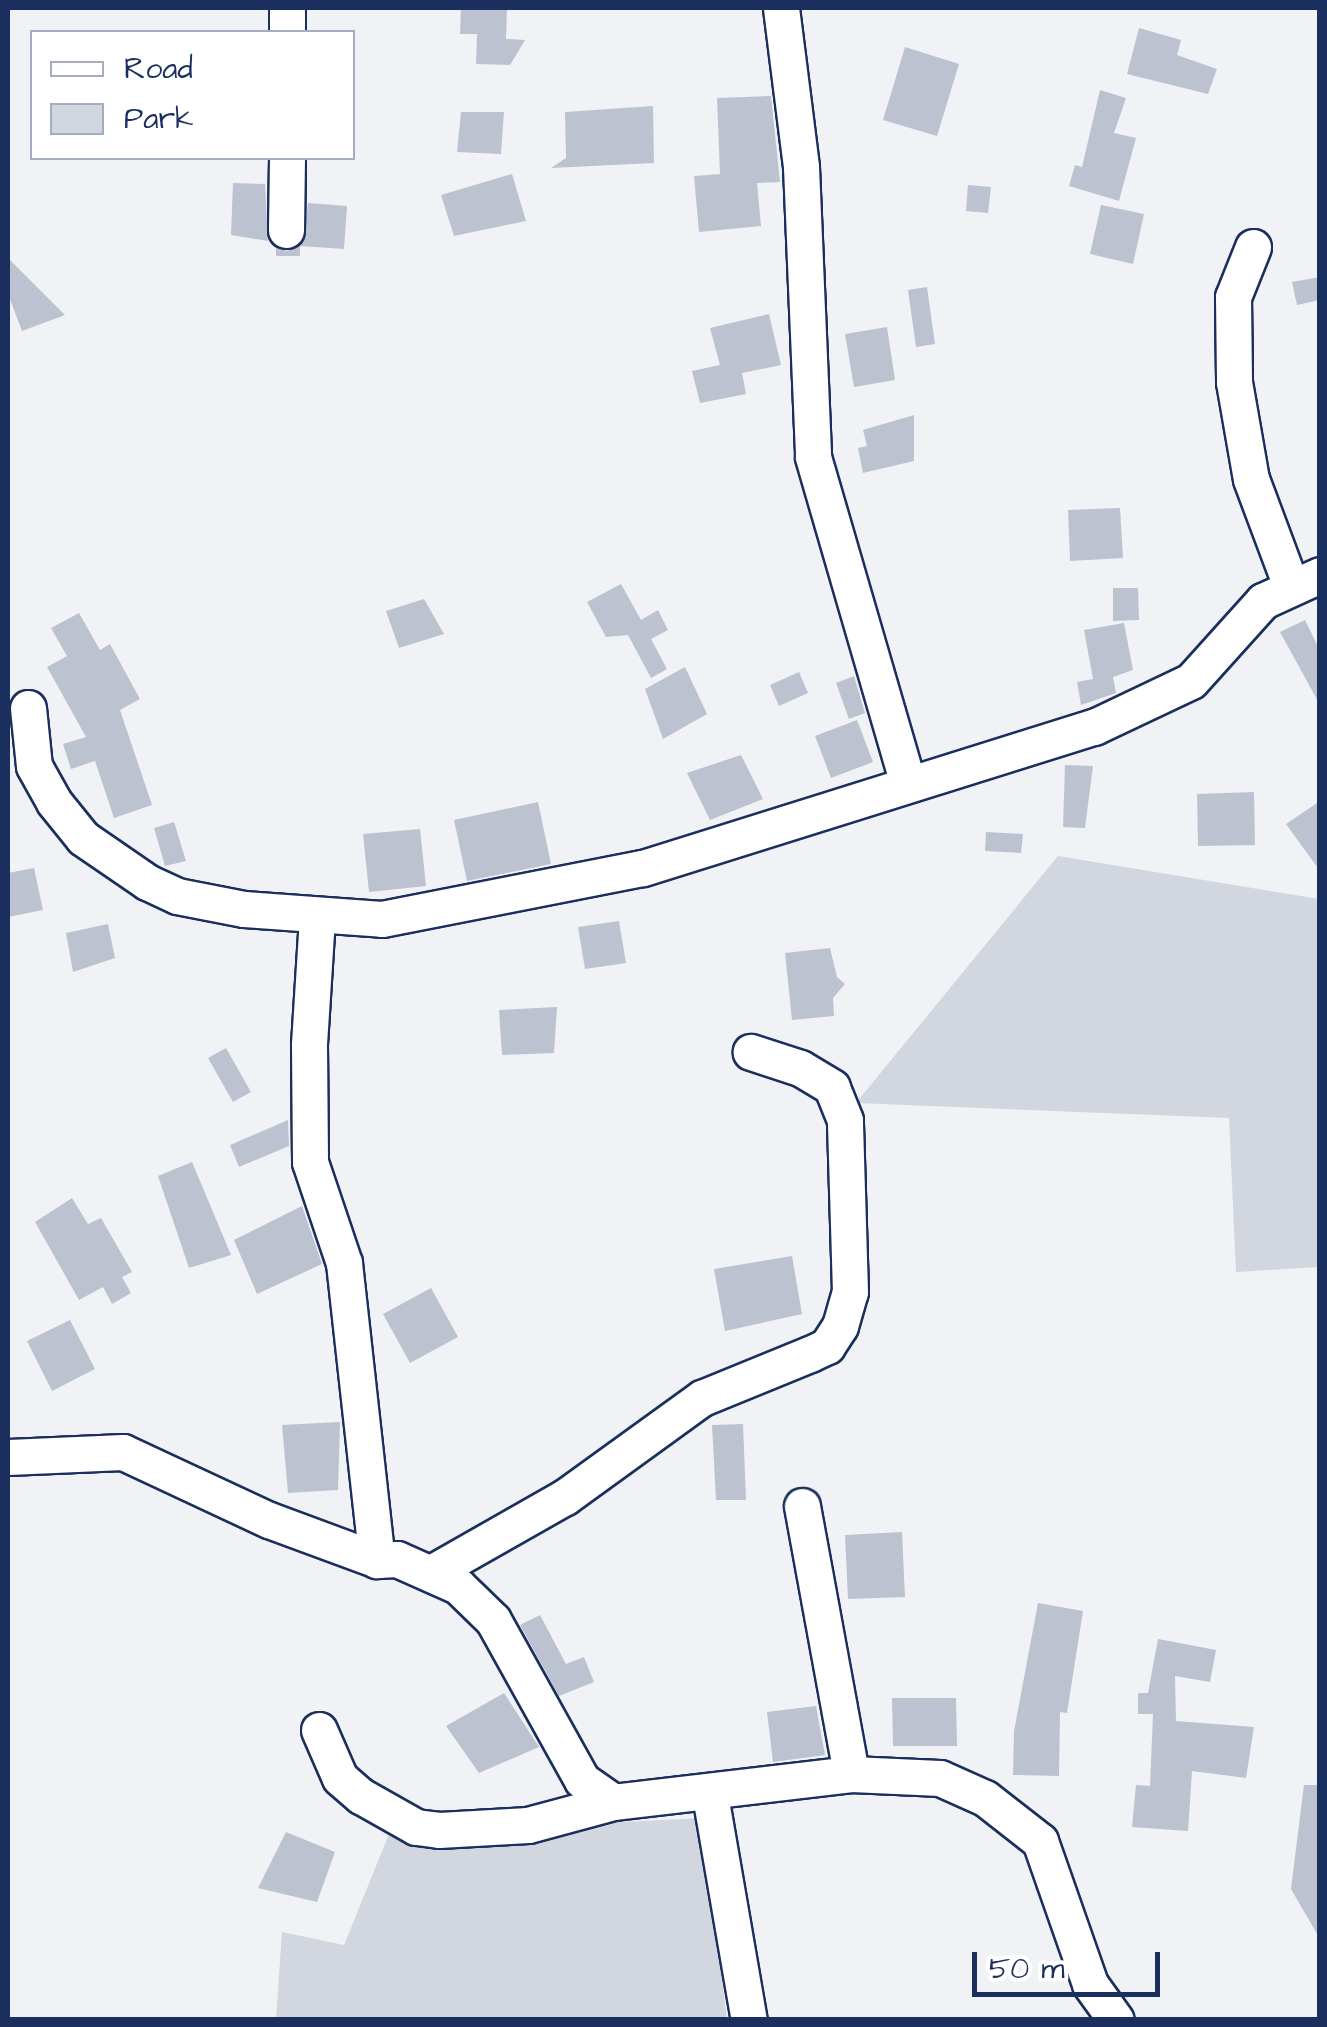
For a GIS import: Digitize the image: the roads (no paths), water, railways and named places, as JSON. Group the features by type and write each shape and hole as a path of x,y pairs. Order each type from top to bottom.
{"street":[{"path":"781,8 801,167 813,457 907,781"},
{"path":"286,160 286,230"},
{"path":"28,708 34,766 83,838 112,860 177,896 317,917 436,913 643,868 1144,706 1190,681 1263,600 1305,580 1251,479 1234,382 1233,297 1254,247"},
{"path":"317,917 308,1045 310,1162 344,1263 377,1560"},
{"path":"431,1573 565,1497 702,1398 827,1346 840,1326 850,1292 846,1120 832,1087 800,1068 751,1052"},
{"path":"8,1457 122,1452 269,1520 377,1560 397,1559 458,1586 493,1620 560,1749 582,1780 613,1802"},
{"path":"802,1506 851,1774"},
{"path":"319,1730 340,1778 416,1828 528,1825 613,1802 710,1795 851,1774 940,1778 1022,1823 1052,1867 1090,1984 1116,2020"},
{"path":"710,1795 749,2020"}]}
